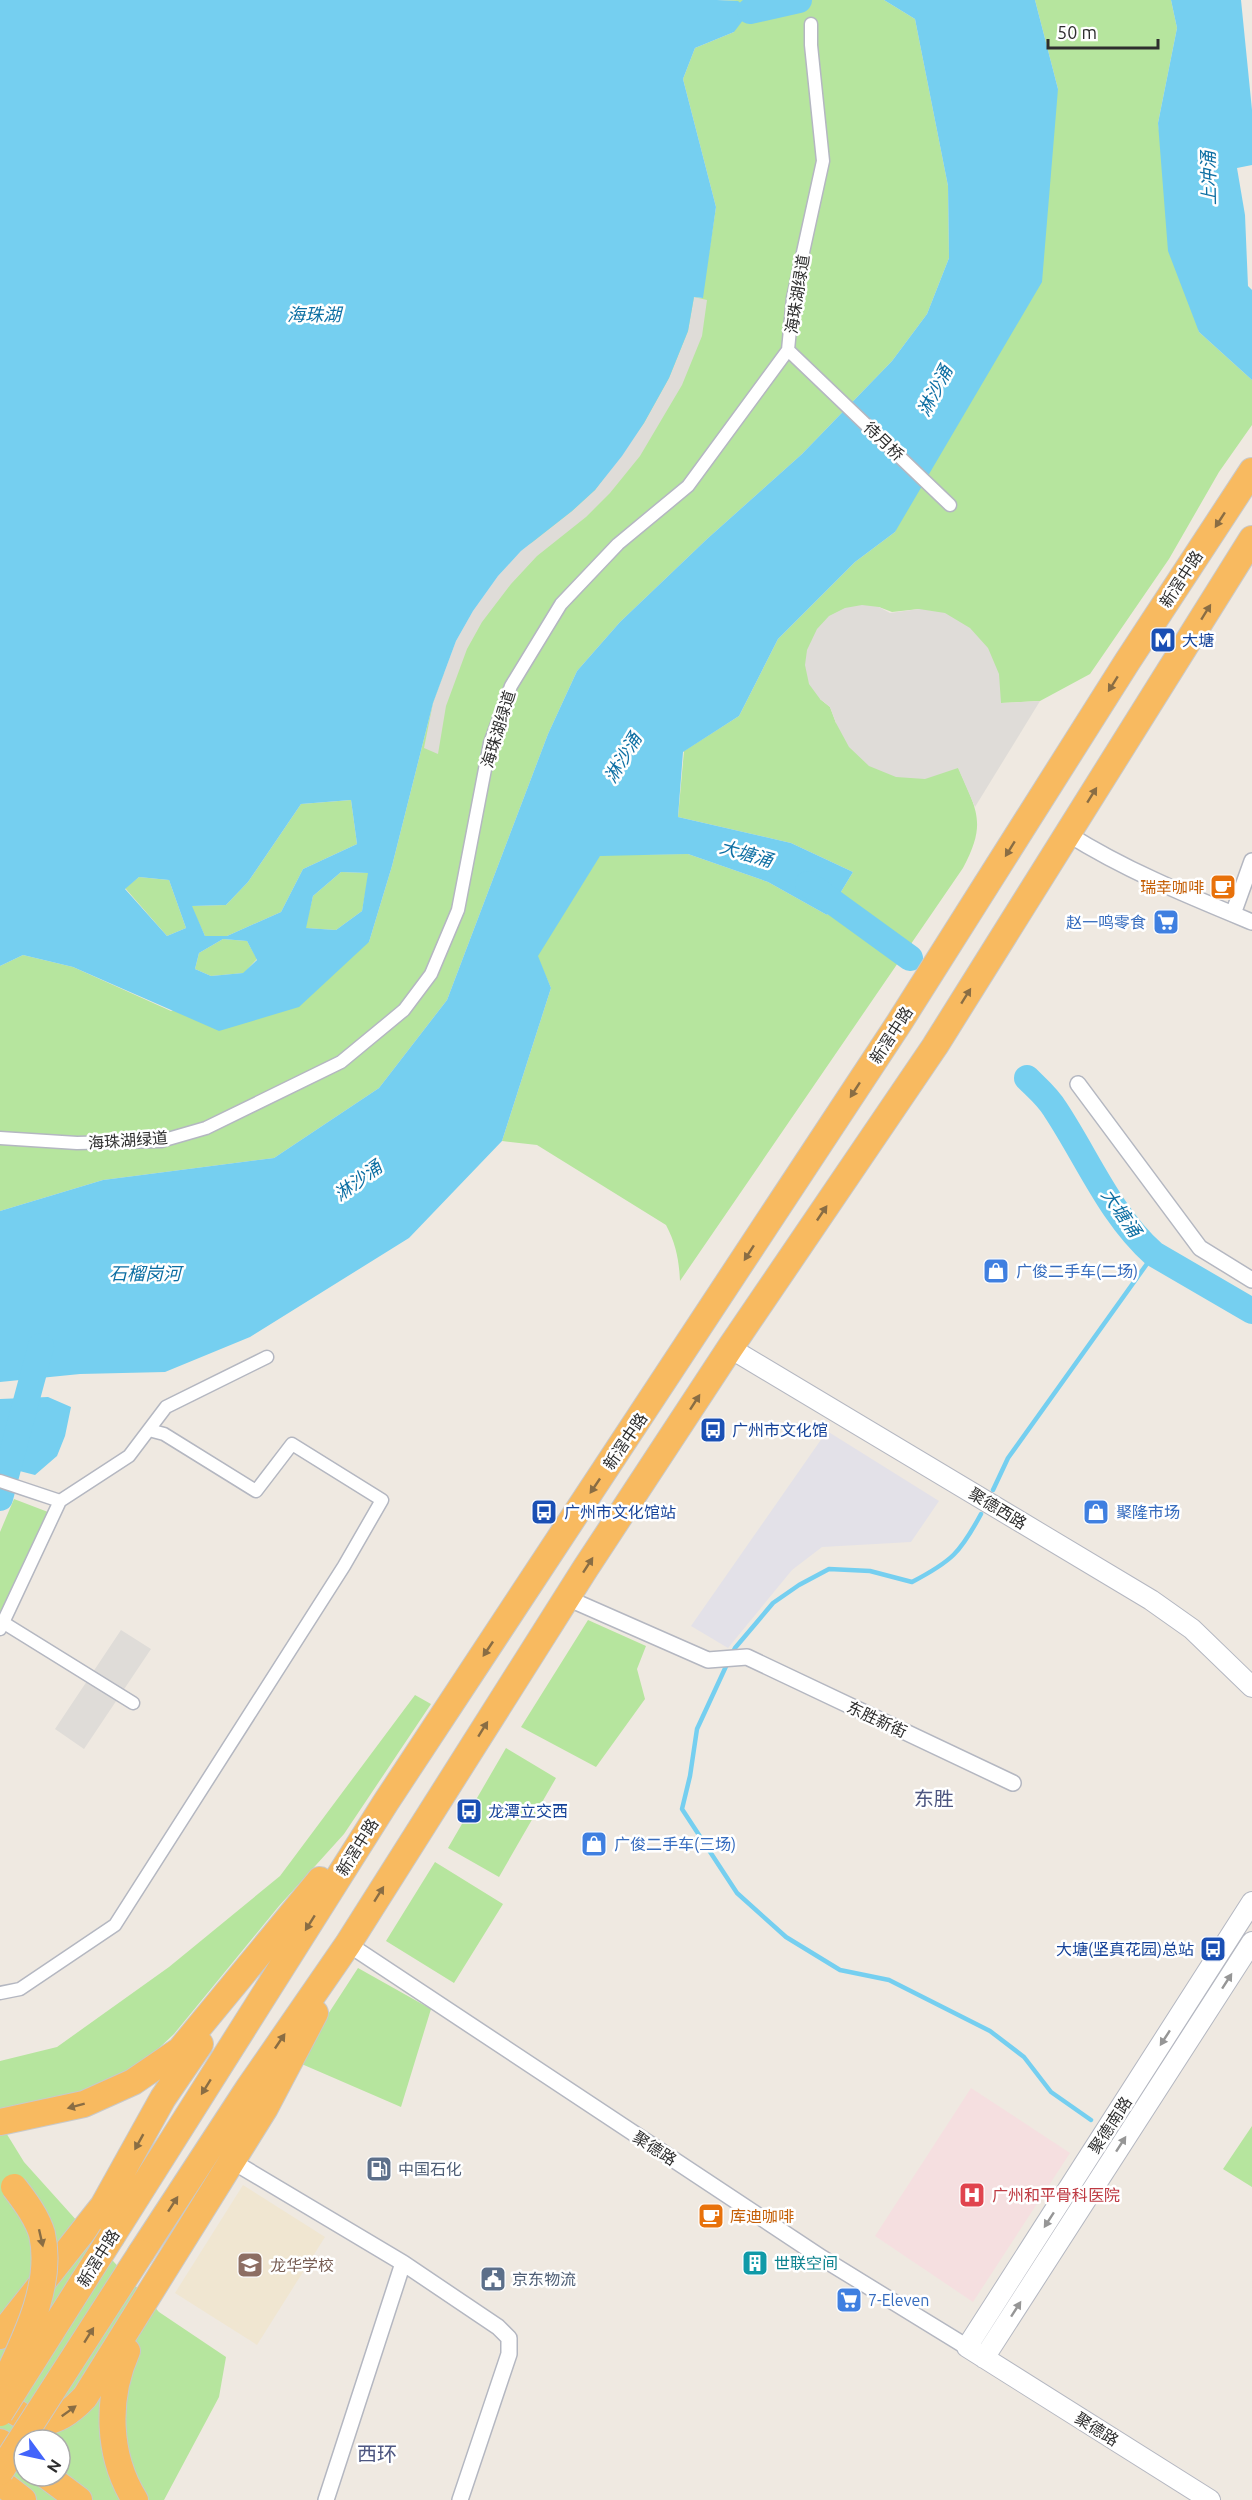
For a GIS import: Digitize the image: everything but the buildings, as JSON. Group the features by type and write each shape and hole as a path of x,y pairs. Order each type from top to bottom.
{"highway":[{"name":"新滘中路","path":"0,2413 386,1802 892,1034 1127,662 1252,471"},
{"name":"新滘中路","path":"0,2472 248,2089 348,1944 567,1598 730,1348 935,1046 1252,539"},
{"path":"0,2122 84,2104 133,2082 180,2050 386,1802"},
{"path":"0,2336 103,2206 163,2098 275,1935"},
{"path":"0,2399 16,2413 32,2421 50,2422 69,2414 85,2397 265,2108 300,2044 348,1944"},
{"path":"0,2392 32,2320 45,2257 41,2233 30,2209 7,2181"},
{"path":"135,2500 120,2469 114,2443 114,2386 120,2366 151,2299 183,2239"},
{"path":"0,2483 21,2500"},
{"path":"63,2488 80,2500"}],"street":[{"name":"海珠湖绿道","path":"0,1138 77,1143 161,1141 207,1128 341,1062 404,1010 431,974 458,910 490,743 511,686 561,604 618,544 688,486 788,350 794,298 823,161 811,45 811,24"},
{"name":"待月桥","path":"788,350 950,505"},
{"path":"1068,834 1089,848 1252,922"},
{"path":"1233,914 1252,861"},
{"path":"1078,1084 1200,1248 1252,1280"},
{"name":"聚德西路","path":"730,1348 1151,1600 1204,1639 1252,1688"},
{"path":"133,1703 2,1626 60,1501 129,1456 166,1407 267,1358"},
{"path":"0,1993 20,1989 115,1925 344,1566 382,1500 292,1443 256,1491 164,1434 149,1430"},
{"path":"0,1481 60,1501"},
{"name":"东胜新街","path":"567,1598 708,1660 747,1658 1013,1784"},
{"name":"聚德南路","path":"967,2347 1252,1902"},
{"name":"聚德南路","path":"984,2358 1252,1942"},
{"name":"聚德路","path":"348,1944 822,2258 1210,2500"},
{"path":"232,2161 403,2263 498,2327 509,2338 509,2354 460,2500"},
{"path":"326,2500 403,2263"}],"shaded area":[{"path":"694,297 707,300 702,336 682,385 640,456 610,493 586,517 537,556 511,584 482,622 467,649 446,706 438,754 424,748 433,703 456,641 473,611 498,576 521,551 595,490 644,423 669,378 688,331"},
{"path":"862,605 879,607 890,613 919,609 945,613 970,628 988,648 999,674 1001,703 1040,701 975,807 958,768 925,779 896,777 869,766 849,747 830,707 820,699 809,684 805,665 807,650 817,629 829,616 845,608"},
{"path":"827,1431 939,1501 911,1542 822,1547 792,1570 728,1648 691,1626"},
{"path":"121,1630 151,1649 84,1749 55,1729"},
{"name":"广州和平骨科医院","path":"971,2088 1070,2153 973,2302 875,2236"},
{"name":"龙华学校","path":"243,2185 325,2237 257,2345 175,2293"}],"green space":[{"path":"717,0 884,0 915,19 948,186 949,258 927,314 892,361 802,454 707,539 620,622 577,671 548,734 447,1000 379,1088 274,1158 103,1180 0,1211 0,966 23,955 73,967 171,1011 369,942 392,866 433,703 444,674 694,297 702,298 716,207 683,79 695,48 734,32 738,1"},
{"path":"1035,0 1171,0 1177,28 1158,123 1163,161 1199,332 1252,380 1252,425 1219,472 1169,559 1090,674 1040,701 1001,703 919,609 892,612 879,607 820,699 830,707 836,723 958,767 977,817 975,839 963,868 680,1281 676,1252 666,1225 537,1145 502,1141 551,988 537,956 600,855 688,854 768,882 827,915 853,872 791,843 678,817 684,751 739,716 778,639 855,562 895,532 1058,89"},
{"path":"351,800 357,844 303,869 281,912 227,936 205,936 191,906 226,905 248,882 301,804"},
{"path":"341,872 369,873 362,911 336,930 305,928 313,896"},
{"path":"139,877 169,880 186,928 167,936 125,888"},
{"path":"223,939 247,941 257,959 244,973 211,976 195,969 199,953"},
{"path":"14,1499 48,1512 0,1617 0,1532"},
{"path":"588,1620 646,1646 637,1669 645,1699 596,1767 521,1727"},
{"path":"415,1695 431,1704 344,1834 279,1906 174,2034 123,2082 0,2114 0,2061 57,2047 169,1967 280,1876"},
{"path":"506,1748 556,1778 499,1877 448,1848"},
{"path":"435,1862 503,1904 454,1983 386,1941"},
{"path":"358,1968 431,2009 401,2107 297,2062"},
{"path":"0,2123 24,2162 159,2312 226,2357 219,2397 164,2500 0,2500"},
{"path":"1252,2126 1252,2187 1223,2169"}],"water":[{"name":"海珠湖","path":"0,0 738,1 750,11 734,32 695,48 683,79 716,207 703,298 694,297 688,331 669,378 644,423 622,456 595,490 521,551 498,576 473,611 456,641 433,703 392,866 369,942 299,1007 219,1031 73,967 23,955 0,966","holes":["351,800 357,844 303,869 281,912 227,936 205,936 192,906 226,905 248,882 301,804","341,872 368,873 362,911 336,930 306,928 313,896","139,877 169,880 186,928 167,936 125,889","223,939 247,941 257,960 243,973 211,976 195,969 199,953"]},
{"name":"石榴岗河","path":"884,0 1035,0 1058,89 1042,282 895,532 855,562 778,639 739,716 683,752 678,817 791,843 853,872 827,915 768,882 688,854 600,856 538,956 551,988 502,1141 409,1238 250,1337 165,1372 80,1374 0,1382 0,1211 103,1180 274,1158 379,1088 447,1000 548,734 577,671 620,622 707,539 802,454 892,361 927,314 949,258 948,186 915,19"},
{"name":"上冲涌","path":"1171,0 1241,0 1252,110 1252,165 1237,168 1245,215 1248,286 1252,290 1252,380 1199,332 1168,251 1158,123 1177,28"},
{"path":"48,1397 71,1407 65,1436 57,1456 35,1475 0,1466 0,1399"}],"waterway":[{"path":"750,11 799,0"},
{"name":"大塘涌","path":"808,884 910,958"},
{"name":"大塘涌","path":"1027,1078 1052,1105 1112,1204 1138,1239 1154,1254 1252,1311"},
{"path":"993,1490 1008,1458 1154,1254"},
{"path":"0,1498 41,1346"},
{"path":"732,1654 773,1603 799,1585 829,1569 870,1571 912,1582 954,1555 981,1514"},
{"path":"728,1662 697,1729 682,1809 737,1893 786,1937 840,1970 889,1980 990,2031 1024,2057 1051,2092 1091,2120"}],"place":[{"name":"大塘","path":"1163,640"},
{"name":"瑞幸咖啡","path":"1223,887"},
{"name":"赵一鸣零食","path":"1166,922"},
{"name":"广俊二手车(二场)","path":"996,1271"},
{"name":"广州市文化馆","path":"713,1430"},
{"name":"广州市文化馆站","path":"544,1512"},
{"name":"聚隆市场","path":"1096,1512"},
{"name":"龙潭立交西","path":"469,1811"},
{"name":"广俊二手车(三场)","path":"594,1844"},
{"name":"大塘(坚真花园)总站","path":"1213,1949"},
{"name":"中国石化","path":"379,2169"},
{"name":"广州和平骨科医院","path":"972,2195"},
{"name":"库迪咖啡","path":"711,2216"},
{"name":"世联空间","path":"755,2263"},
{"name":"龙华学校","path":"250,2265"},
{"name":"京东物流","path":"493,2279"},
{"name":"7-Eleven","path":"849,2300"}],"district":[{"name":"东胜","path":"934,1799"},
{"name":"西环","path":"377,2454"}],"water label":[{"name":"淋沙涌","path":"935,391"},
{"name":"淋沙涌","path":"623,758"},
{"name":"淋沙涌","path":"358,1181"}]}
